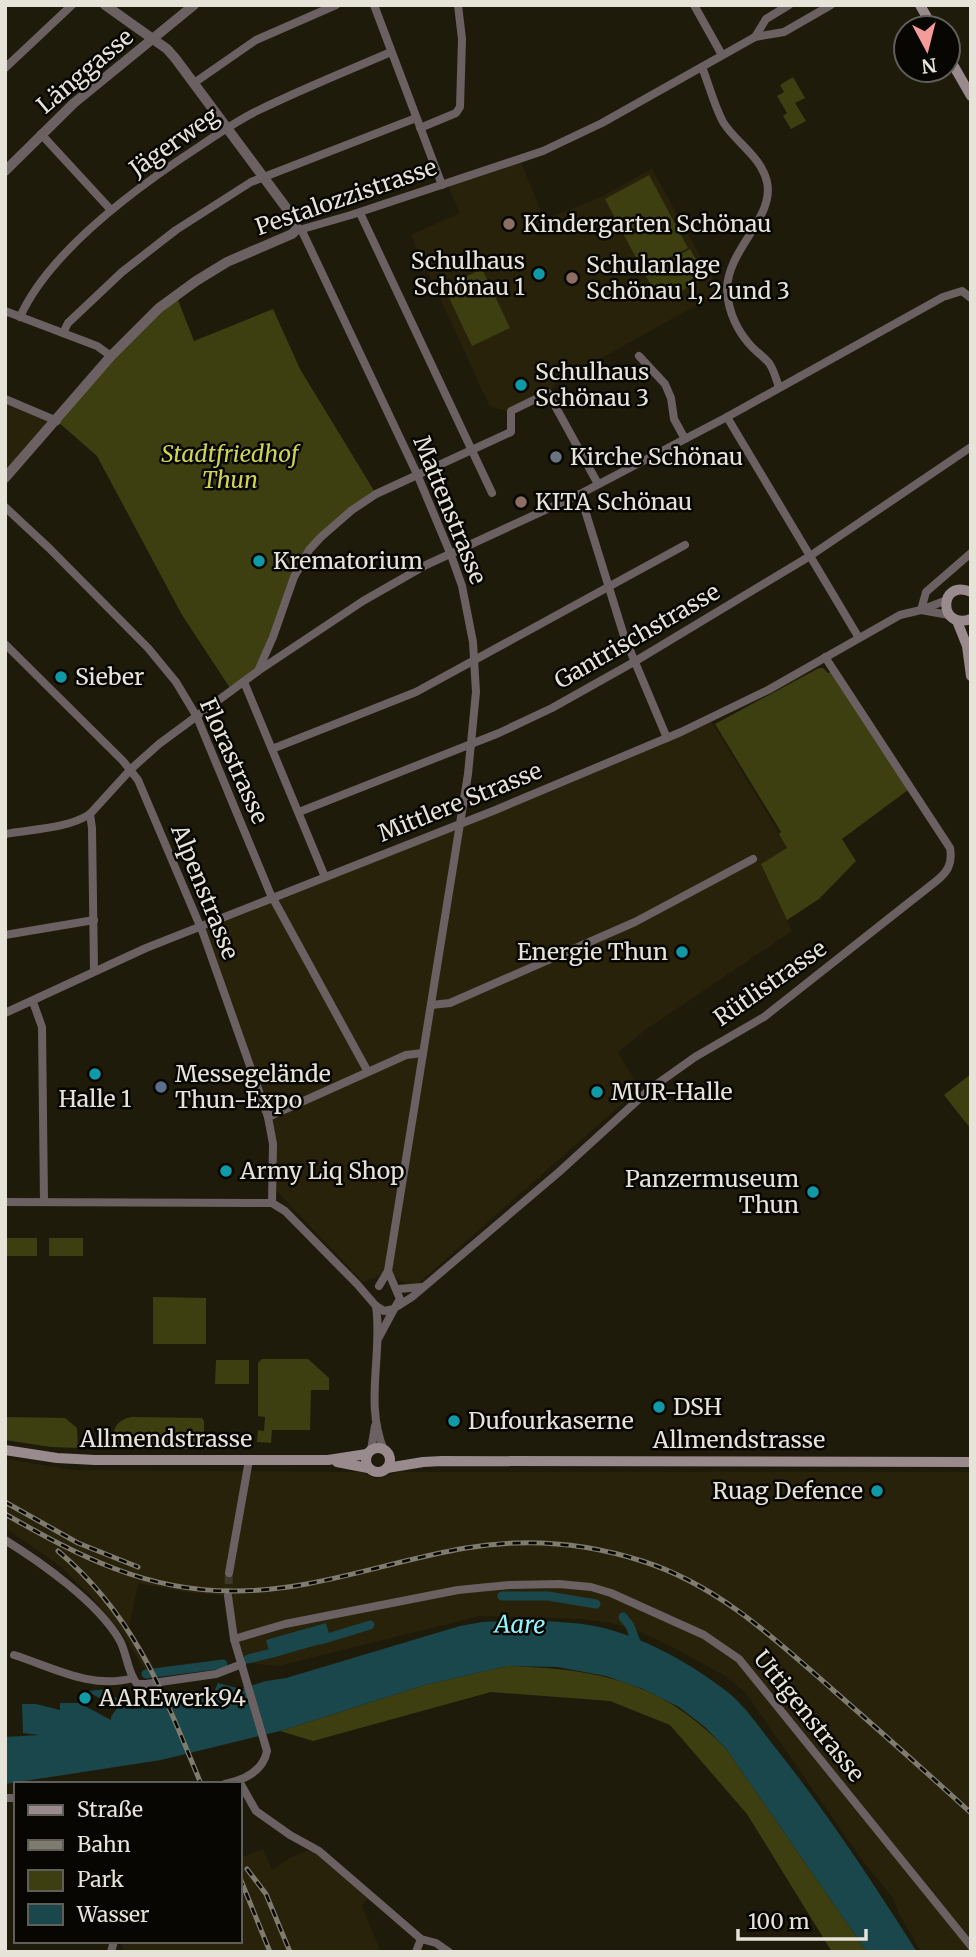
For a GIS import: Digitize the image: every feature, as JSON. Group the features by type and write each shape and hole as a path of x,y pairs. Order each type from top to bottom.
{"main road":[{"path":"962,80 971,96"},
{"path":"967,646 946,609 947,600 953,592 968,589"},
{"path":"953,618 971,619 967,646 971,676"},
{"path":"376,1448 386,1451 390,1463 387,1468 377,1473 368,1468 365,1461 369,1452 376,1448"},
{"name":"Allmendstrasse","path":"5,1450 77,1460 328,1460 369,1452"},
{"name":"Allmendstrasse","path":"386,1451 423,1462"},
{"name":"Allmendstrasse","path":"328,1460 368,1468"},
{"name":"Allmendstrasse","path":"387,1468 423,1462 971,1462"}],"street":[{"path":"5,68 72,5"},
{"name":"Mattenstrasse","path":"105,5 171,54 293,217 417,474 451,555 467,607 475,661 476,712 388,1271"},
{"name":"Länggasse","path":"5,170 74,103 194,5"},
{"path":"194,83 256,40 336,5"},
{"path":"374,5 442,185"},
{"path":"420,128 456,113 460,107 462,39 458,5"},
{"path":"694,5 722,55"},
{"name":"Pestalozzistrasse","path":"755,37 762,23 789,5"},
{"name":"Pestalozzistrasse","path":"5,478 145,320 196,281 239,256 299,230 442,185 567,140 755,37 784,32 831,5"},
{"path":"774,13 771,22 773,27 784,32"},
{"name":"Jägerweg","path":"20,317 57,263 111,209 169,166 257,110 391,52"},
{"path":"702,66 723,121 757,161 767,180 764,208 735,258 727,289 735,323 747,341 771,366 779,387"},
{"path":"63,333 68,323 105,287 176,230 235,192 416,118"},
{"path":"41,134 111,209"},
{"path":"360,212 492,493"},
{"path":"5,834 76,821 90,814 131,769 159,744 258,671 363,601 426,565 580,494 943,297 962,291 971,298"},
{"path":"5,311 97,346 111,356"},
{"path":"639,356 669,390 674,419 685,439"},
{"path":"258,671 272,640 293,576 315,543 366,501 417,474 511,432 511,411 548,393 598,484"},
{"path":"5,399 57,421"},
{"path":"727,416 859,638"},
{"name":"Gantrischstrasse","path":"299,812 471,744 552,708 810,556 971,447"},
{"path":"580,494 634,662 667,738"},
{"name":"Florastrasse","path":"5,508 49,548 148,648 176,682 197,717 273,898 368,1072"},
{"path":"272,749 399,700 685,545"},
{"path":"921,610 926,592 971,553"},
{"name":"Mittlere Strasse","path":"5,1013 200,926 460,824 667,738 734,708 900,615 947,600"},
{"name":"Mittlere Strasse","path":"921,610 953,618"},
{"path":"272,640 284,654"},
{"name":"Alpenstrasse","path":"5,644 131,769 138,780 200,926 268,1117 273,1144 272,1203"},
{"name":"Rütlistrasse","path":"396,1307 559,1172 650,1089 695,1057 764,1017 948,869 951,862 950,848 825,657"},
{"path":"244,682 326,877"},
{"path":"90,814 94,971"},
{"path":"431,1004 450,1003 635,922 753,859"},
{"path":"5,935 94,920"},
{"path":"33,1002 42,1027 44,1202"},
{"path":"268,1117 406,1055 423,1053"},
{"path":"5,1202 272,1203 285,1211 375,1304 384,1311 396,1307"},
{"path":"369,1452 376,1423 375,1370 379,1337 373,1294 388,1271"},
{"path":"379,1337 400,1299 388,1271"},
{"path":"358,1284 378,1287 387,1284 396,1288 422,1287"},
{"path":"376,1423 386,1451"},
{"path":"229,1573 249,1460"},
{"path":"5,1540 50,1571 104,1619 122,1645 132,1678 138,1684 216,1674 240,1661"},
{"name":"Uttigenstrasse","path":"234,1639 285,1624 474,1588 559,1584 611,1592 704,1635 739,1659 971,1946"},
{"path":"228,1596 234,1639 267,1751 255,1772 232,1782"},
{"path":"14,1655 86,1679 115,1682 132,1678"},
{"path":"242,1785 256,1811 318,1851 421,1939 436,1943 449,1952"},
{"path":"416,1952 421,1939"}],"shaded area":[{"name":"Schulanlage Schönau 1, 2 und 3","path":"520,159 544,220 599,198 652,169 720,292 557,383 548,393 511,411 490,407 411,235 460,213 447,184"},
{"path":"5,399 57,421 5,478"},
{"path":"710,719 788,848 761,864 792,931 645,1030 618,1052 639,1089 414,1287 386,1273 363,1282 272,1186 273,1144 200,926"},
{"path":"5,1459 73,1470 361,1472 376,1479 399,1472 971,1472 971,1952 921,1952 893,1898 862,1860 745,1692 724,1675 666,1644 636,1630 610,1623 582,1619 480,1616 278,1666 249,1663 239,1657 228,1596 184,1592 138,1583 129,1628 156,1670 146,1672 125,1637 89,1594 59,1565 5,1528"},
{"path":"314,1848 371,1895 362,1906 381,1952 125,1952 121,1943 242,1943 242,1857 263,1849 272,1870 290,1858"}],"green space":[{"path":"793,77 805,98 795,103 806,121 791,129 783,116 787,113 777,96 784,92 780,85"},
{"path":"649,175 688,248 643,271 605,199"},
{"path":"690,249 706,278 660,302 645,274"},
{"path":"482,269 510,328 472,346 444,287"},
{"name":"Stadtfriedhof Thun","path":"176,295 194,341 273,309 300,369 376,494 309,550 258,671 230,688 182,615 97,456 57,421 79,394"},
{"path":"819,668 831,672 908,790 842,839 856,861 819,899 787,920 761,864 787,848 779,834 781,832 715,724"},
{"path":"971,1074 971,1129 944,1095"},
{"path":"5,1238 37,1238 37,1256 5,1256"},
{"path":"49,1238 83,1238 83,1256 49,1256"},
{"path":"153,1297 206,1298 206,1344 153,1344"},
{"path":"262,1359 308,1359 329,1378 329,1390 311,1390 310,1430 272,1430 271,1443 257,1442 258,1430 264,1431 265,1417 258,1416 258,1363"},
{"path":"216,1360 249,1360 249,1384 215,1384"},
{"path":"5,1417 65,1418 77,1428 78,1448 5,1440"},
{"path":"132,1417 202,1418 204,1447 215,1449 114,1449 115,1428 121,1421"},
{"path":"507,1666 571,1671 627,1683 678,1708 703,1727 727,1750 867,1952 832,1952 747,1814 670,1725 610,1701 491,1692 313,1741 280,1731 425,1685"}],"water":[{"name":"Aare","path":"529,1620 608,1629 655,1647 712,1680 740,1703 815,1799 917,1952 867,1952 727,1750 705,1727 679,1707 643,1689 606,1676 557,1667 507,1666 425,1685 280,1731 161,1760 5,1784 5,1737 39,1735 23,1733 22,1704 36,1704 60,1710 60,1703 79,1703 111,1720 117,1708 87,1691 108,1689 108,1695 129,1702 213,1694 218,1683 241,1689 482,1622"},
{"path":"326,1623 331,1641 271,1658 266,1640"}],"waterway":[{"path":"502,1596 548,1596 596,1604"},
{"path":"623,1617 630,1626 639,1650"},
{"path":"321,1640 370,1625"},
{"path":"248,1659 280,1651"},
{"path":"146,1674 223,1664"}],"tunnel":[{"path":"228,1596 229,1573"}],"railway":[{"path":"5,1502 78,1543 138,1567"},
{"path":"5,1514 59,1544 114,1568 141,1578 200,1589 232,1591 291,1587 466,1548 511,1543 577,1546 642,1561 696,1584 744,1615 971,1813"},
{"path":"58,1551 108,1602 127,1630 160,1688 200,1782"},
{"path":"247,1869 266,1894 290,1952"},
{"path":"242,1883 270,1952"}],"place":[{"name":"Kindergarten Schönau","path":"509,224"},
{"name":"Schulhaus Schönau 1","path":"539,274"},
{"name":"Schulanlage Schönau 1, 2 und 3","path":"572,278"},
{"name":"Schulhaus Schönau 3","path":"521,385"},
{"name":"Kirche Schönau","path":"556,457"},
{"name":"KITA Schönau","path":"521,502"},
{"name":"Krematorium","path":"259,561"},
{"name":"Sieber","path":"61,677"},
{"name":"Energie Thun","path":"682,952"},
{"name":"Halle 1","path":"95,1074"},
{"name":"Messegelände Thun-Expo","path":"161,1087"},
{"name":"MUR-Halle","path":"597,1092"},
{"name":"Army Liq Shop","path":"226,1171"},
{"name":"Panzermuseum Thun","path":"813,1192"},
{"name":"DSH","path":"659,1407"},
{"name":"Dufourkaserne","path":"454,1421"},
{"name":"Ruag Defence","path":"877,1491"},
{"name":"AAREwerk94","path":"85,1698"}]}
